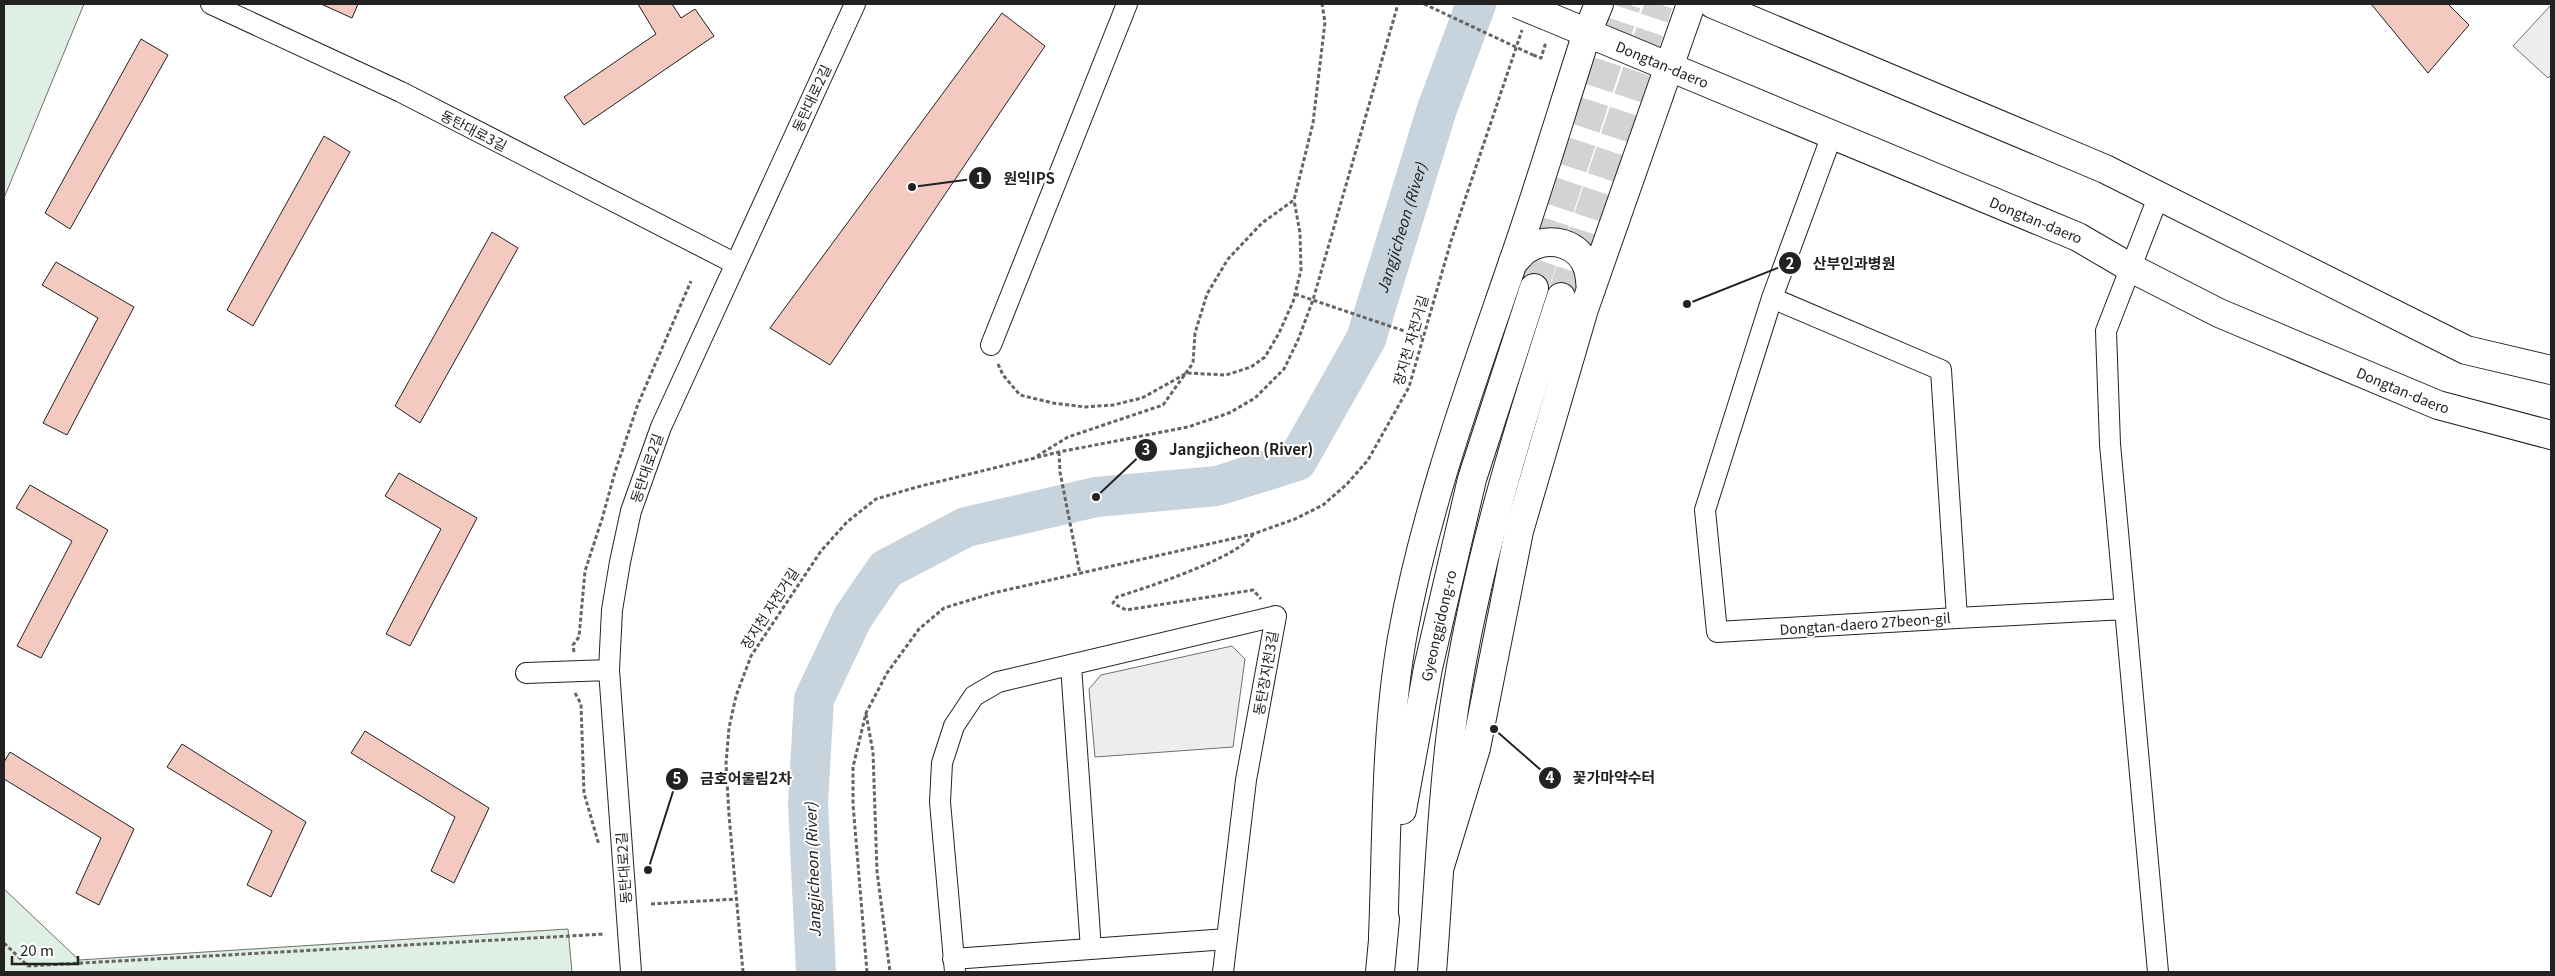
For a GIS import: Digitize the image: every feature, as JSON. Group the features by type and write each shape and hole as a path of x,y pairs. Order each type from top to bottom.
{"main road":[{"path":"1383,937 1392,709 1402,637 1433,505 1478,361 1513,262 1587,33 1599,4"},
{"path":"1440,866 1476,748 1519,531 1591,289 1691,4"},
{"path":"1713,4 2105,168 2466,350 2551,370"},
{"name":"Dongtan-daero","path":"1530,14 1587,33 2078,237 2131,268 2219,313 2438,404 2551,435"},
{"path":"1513,262 1526,249 1539,244 1559,242 1571,246 1582,256 1588,269 1591,289"},
{"name":"Gyeonggidong-ro","path":"1380,972 1398,830 1430,659 1472,479 1534,288"},
{"name":"Gyeonggidong-ro","path":"1432,972 1454,710 1481,565 1523,414 1561,297"}],"street":[{"name":"동탄대로3길","path":"211,4 401,92 734,263"},
{"name":"동탄대로2길","path":"631,972 609,670 612,610 631,511 661,427 734,263 855,4"},
{"path":"990,345 1125,4"},
{"name":"Dongtan-daero 27beon-gil","path":"1772,298 1941,370 1957,618 1717,632 1705,510 1772,298 1832,135"},
{"path":"2158,972 2110,444 2106,331 2160,196"},
{"path":"1957,618 2125,609"},
{"name":"동탄장지천3길","path":"1223,972 1227,939 1246,780 1276,616 998,682 974,696 954,726 942,763 940,802 954,965 1091,949 1227,939"},
{"path":"1071,666 1091,949"},
{"path":"526,673 609,670"}],"path":[{"path":"990,345 1003,375 1020,395 1053,403 1086,407 1113,405 1142,398 1187,373 1226,375 1251,367 1265,357 1279,333 1295,294 1301,270 1300,233 1294,200 1313,123 1326,22 1322,4"},
{"name":"장지천 자전거길","path":"743,972 726,764 729,728 736,696 750,656 800,579 820,551 847,522 876,500 917,487 1059,452 1188,427 1229,413 1255,398 1284,369 1298,340 1313,300 1398,4"},
{"path":"1424,4 1541,58"},
{"name":"장지천 자전거길","path":"867,972 853,804 853,767 866,714 887,672 919,629 944,608 992,593 1253,534 1295,519 1323,505 1347,484 1368,460 1409,387 1451,241 1530,14"},
{"path":"1032,459 1068,438 1164,405 1193,363 1195,333 1207,294 1228,258 1262,223 1294,200"},
{"path":"573,645 579,637 585,571 614,472 638,404 691,282"},
{"path":"1295,294 1422,337"},
{"path":"1059,452 1060,472 1080,574"},
{"path":"1253,534 1249,540 1220,557 1167,580 1117,597 1113,603 1126,610 1253,590 1276,616"},
{"path":"574,692 581,704 584,793 599,844"},
{"path":"866,714 873,752 877,870 890,972"},
{"path":"651,904 736,899"},
{"path":"4,943 28,966 605,934"}],"green space":[{"path":"4,4 84,4 4,198"},
{"path":"4,889 79,960 568,929 572,972 4,972"}],"shaded area":[{"path":"2551,5 2551,75 2548,78 2513,46"},
{"path":"1232,646 1245,659 1233,747 1095,757 1089,689 1101,675"}],"building":[{"path":"321,4 358,4 352,18"},
{"path":"638,4 672,4 681,18 695,9 714,36 584,125 564,97 656,34"},
{"path":"2371,4 2448,4 2469,25 2428,73"},
{"path":"1002,13 1045,46 830,365 770,328"},
{"path":"141,39 168,55 70,229 45,213"},
{"path":"324,136 350,152 253,326 227,310"},
{"path":"492,232 518,248 420,423 395,406"},
{"path":"56,262 134,307 67,435 43,423 98,318 42,285"},
{"path":"399,473 477,518 410,646 386,634 441,529 385,496"},
{"path":"30,485 108,530 41,658 17,646 72,541 16,508"},
{"path":"365,731 489,808 454,883 431,871 455,817 351,753"},
{"path":"182,744 306,822 271,897 247,885 272,831 167,767"},
{"path":"10,752 134,829 99,905 76,893 101,838 4,779 4,762"}],"waterway":[{"name":"Jangjicheon (River)","path":"816,972 808,803 814,699 853,617 886,569 966,527 1096,497 1217,486 1297,461 1366,339 1437,109 1476,4"}],"tunnel":[{"path":"1534,288 1627,4"},
{"path":"1561,297 1659,4"}],"place":[{"name":"원익IPS","path":"912,187"},
{"name":"산부인과병원","path":"1687,304"},
{"name":"Jangjicheon (River)","path":"1096,497"},
{"name":"꽃가마약수터","path":"1494,729"},
{"name":"금호어울림2차","path":"648,870"}]}
